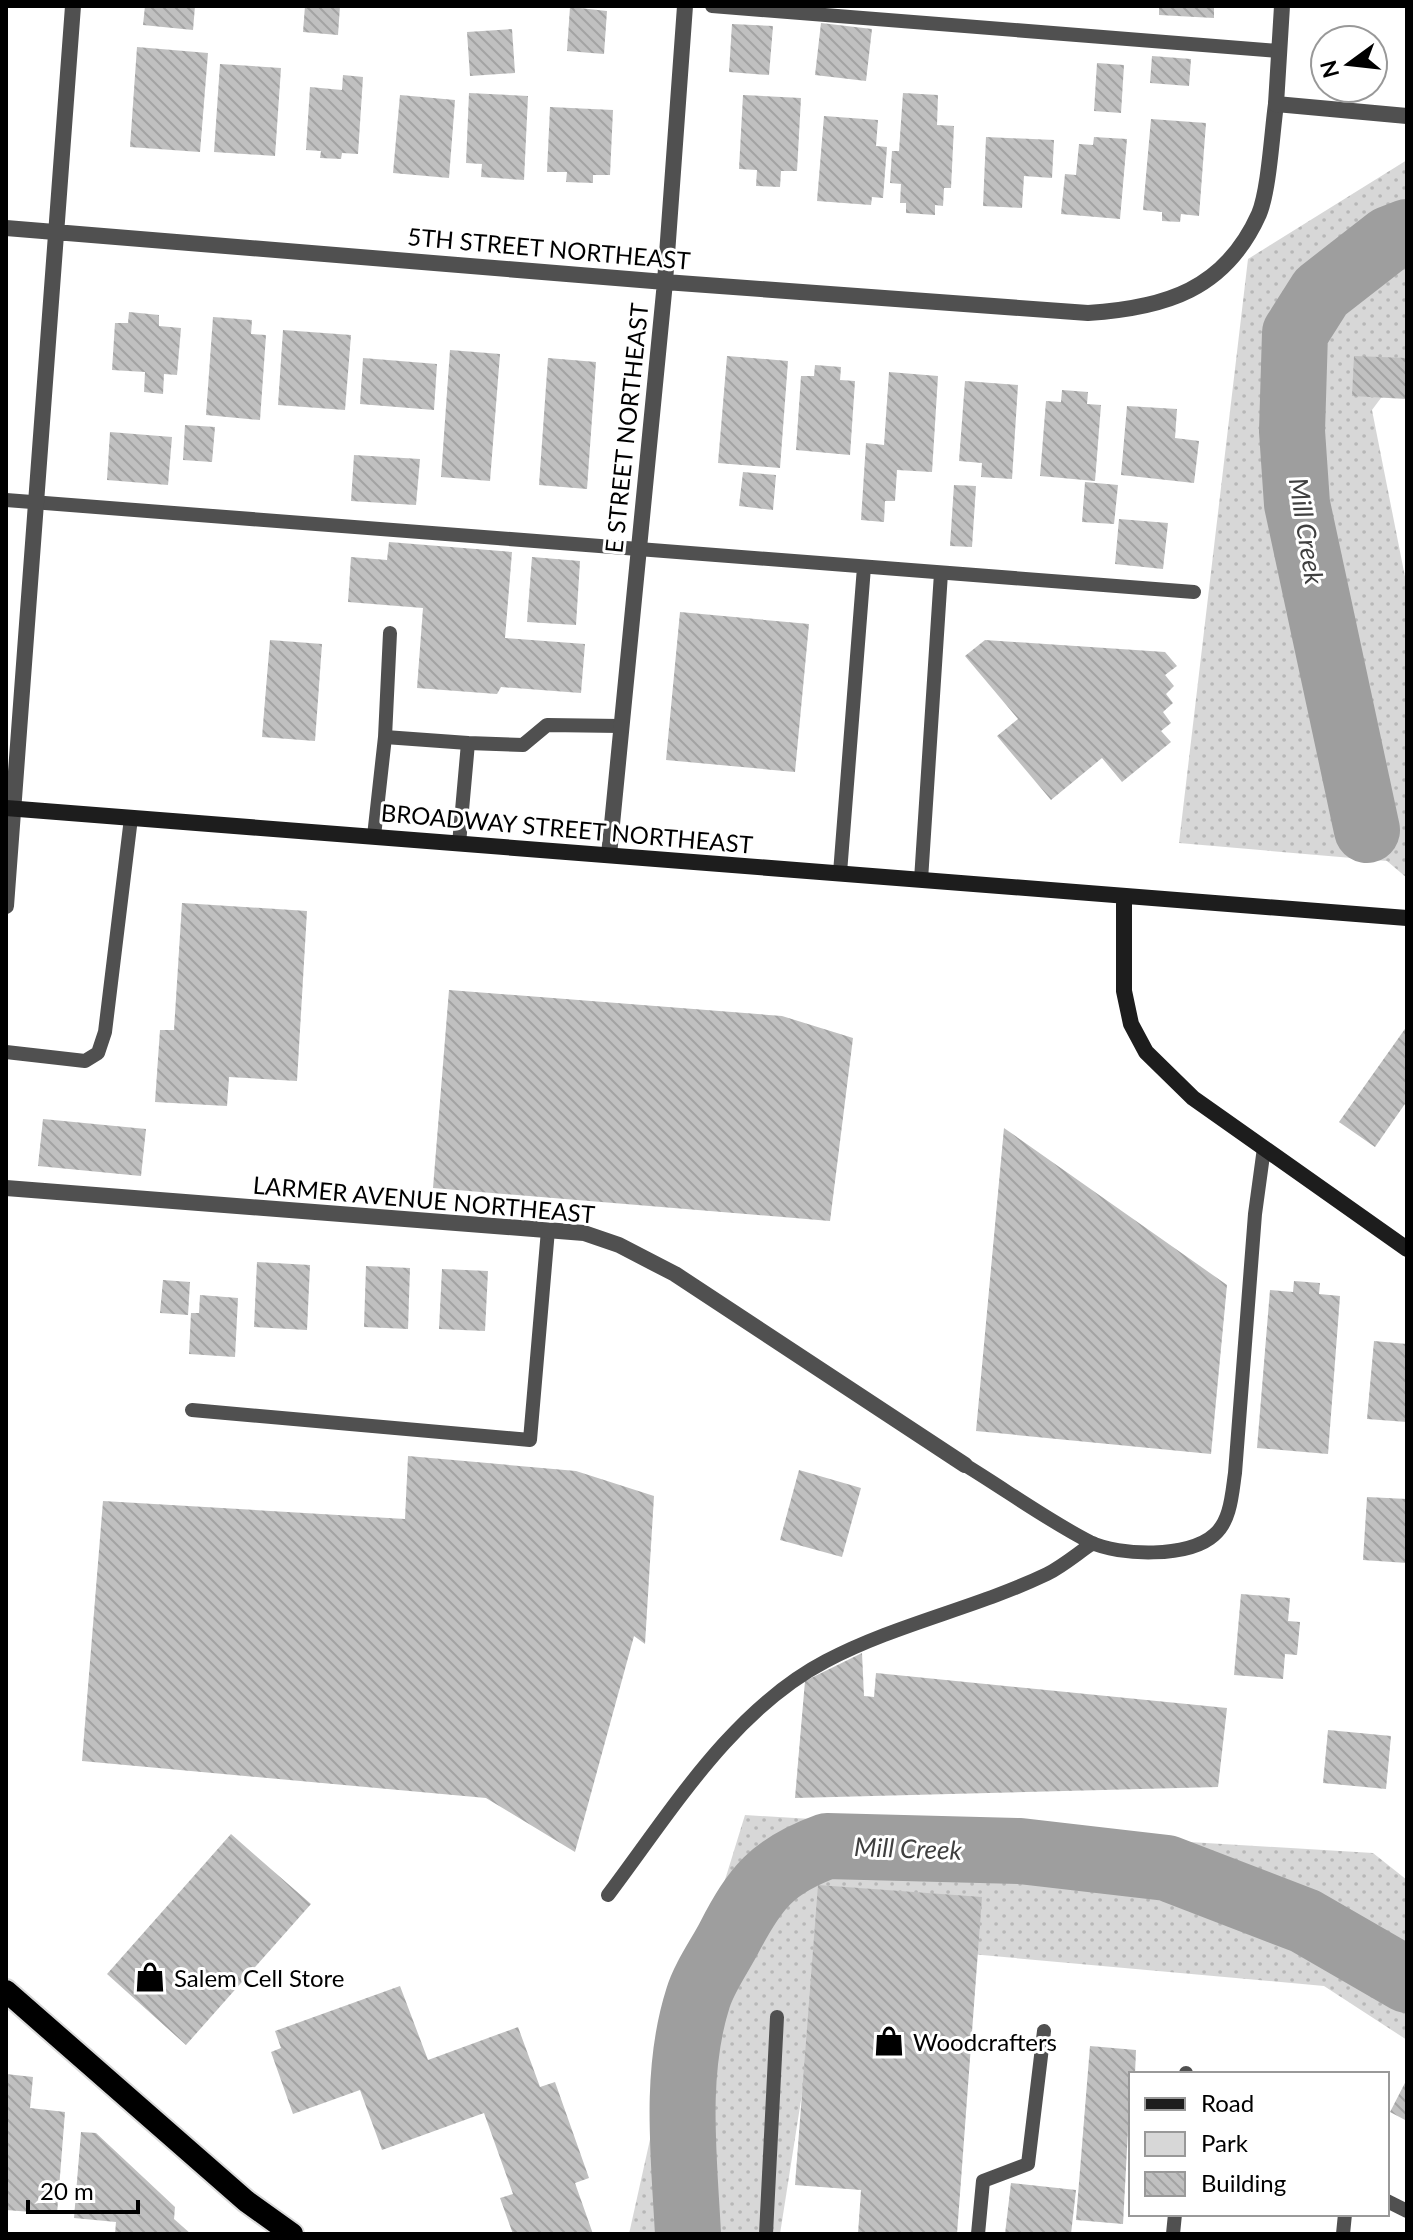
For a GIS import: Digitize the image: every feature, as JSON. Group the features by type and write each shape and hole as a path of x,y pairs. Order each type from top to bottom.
{"highway":[{"path":"6,1991 283,2231"}],"main road":[{"name":"BROADWAY STREET NORTHEAST","path":"10,808 1407,918"},
{"path":"1124,896 1124,991 1131,1024 1146,1052 1193,1098 1407,1249"}],"street":[{"path":"6,906 10,808 73,6"},
{"name":"E STREET NORTHEAST","path":"609,855 665,282 685,6"},
{"name":"5TH STREET NORTHEAST","path":"6,228 1088,313 1140,310 1182,296 1228,262 1260,212 1276,104 1282,6"},
{"path":"1276,104 1407,116"},
{"name":"LARMER AVENUE NORTHEAST","path":"6,1188 584,1233 619,1245 675,1274 965,1465"}],"lane":[{"path":"712,6 1279,51"},
{"path":"6,500 1194,592"},
{"path":"840,873 864,567"},
{"path":"921,880 941,573"},
{"path":"374,836 385,737 390,633"},
{"path":"385,737 523,745 547,725 620,726"},
{"path":"459,844 468,743"},
{"path":"6,1052 85,1061 98,1053 105,1032 131,818"},
{"path":"965,1465 1093,1543 1143,1554 1182,1548 1214,1536 1229,1512 1264,1148"},
{"path":"192,1410 530,1440 548,1230"},
{"path":"608,1895 702,1771 760,1709 793,1681 827,1660 1049,1573 1093,1543"},
{"path":"766,2234 777,2017"},
{"path":"978,2234 983,2181 1028,2164 1044,2031"},
{"path":"1389,2202 1407,2211"}],"green space":[{"path":"1407,160 1407,363 1372,410 1407,587 1407,878 1387,861 1179,843 1248,259"},
{"path":"745,1815 1373,1853 1407,1880 1407,2040 1324,1986 826,1941 780,2234 629,2234 663,2081"}],"building":[{"path":"145,6 195,6 193,30 143,25"},
{"path":"305,6 340,6 338,35 303,32"},
{"path":"1159,6 1214,6 1214,18 1159,15"},
{"path":"570,7 607,11 604,54 567,51"},
{"path":"821,23 872,29 866,81 815,75"},
{"path":"732,24 773,26 769,75 729,72"},
{"path":"512,29 515,73 470,76 467,32"},
{"path":"137,47 208,53 200,152 130,147"},
{"path":"1152,56 1191,59 1189,86 1150,83"},
{"path":"1097,63 1124,65 1121,113 1094,111"},
{"path":"220,64 281,68 275,156 214,152"},
{"path":"343,75 363,77 358,154 342,153 341,159 320,158 321,151 306,150 310,87 342,90"},
{"path":"469,93 528,96 524,180 481,177 482,164 466,163"},
{"path":"903,93 938,95 937,125 954,126 951,188 944,188 943,206 935,205 935,215 906,213 906,203 900,203 901,184 890,183 892,151 899,151"},
{"path":"400,95 455,100 449,178 393,173"},
{"path":"743,95 801,98 797,171 781,171 780,187 756,186 757,170 739,169"},
{"path":"550,107 613,110 610,175 593,175 593,183 566,182 567,172 547,172"},
{"path":"824,116 878,120 876,146 887,147 883,198 872,197 871,205 817,201"},
{"path":"1151,119 1206,123 1199,216 1181,214 1180,222 1162,221 1162,212 1143,210"},
{"path":"986,137 1054,140 1052,178 1024,176 1022,208 983,206"},
{"path":"1094,137 1127,139 1120,219 1061,214 1065,174 1076,175 1079,144 1093,145"},
{"path":"129,312 159,315 159,326 181,328 177,375 164,374 163,394 144,392 145,372 112,370 115,323 128,323"},
{"path":"213,317 252,320 251,334 266,335 260,420 206,415"},
{"path":"283,330 351,335 345,410 278,405"},
{"path":"450,350 500,354 490,481 441,477"},
{"path":"727,356 788,361 780,468 718,463"},
{"path":"1354,356 1407,358 1407,399 1352,396"},
{"path":"363,358 437,364 434,410 360,404"},
{"path":"548,358 596,362 587,489 539,485"},
{"path":"815,365 841,367 840,380 855,381 850,455 796,450 801,376 814,376"},
{"path":"889,372 938,376 932,472 897,470 895,501 885,501 884,522 861,520 866,443 884,445"},
{"path":"965,381 1018,385 1012,479 981,477 982,463 959,461"},
{"path":"1062,390 1088,392 1087,404 1101,405 1095,481 1040,476 1046,401 1061,402"},
{"path":"1127,406 1177,409 1175,438 1199,441 1194,483 1121,475"},
{"path":"185,425 215,427 212,462 183,460"},
{"path":"110,432 172,437 168,485 107,480"},
{"path":"354,455 420,459 416,505 351,501"},
{"path":"743,472 776,475 773,510 739,506"},
{"path":"1085,482 1118,485 1114,524 1082,522"},
{"path":"954,485 976,486 972,547 950,546"},
{"path":"1119,519 1168,523 1163,569 1115,564"},
{"path":"389,542 512,552 505,638 585,644 581,693 501,687 497,694 417,688 423,608 348,602 351,557 387,560"},
{"path":"532,557 580,561 576,625 527,622"},
{"path":"680,612 809,624 795,772 666,760"},
{"path":"270,640 322,644 315,741 262,737"},
{"path":"985,640 1165,652 1177,666 1165,675 1174,686 1166,694 1173,703 1163,712 1171,723 1161,731 1171,742 1122,782 1102,758 1051,800 997,736 1018,719 965,656"},
{"path":"182,903 307,911 297,1081 229,1077 227,1106 155,1102 160,1030 174,1030"},
{"path":"449,990 782,1016 853,1038 830,1221 433,1188"},
{"path":"1407,1026 1407,1101 1375,1147 1339,1122"},
{"path":"43,1119 146,1129 141,1176 38,1166"},
{"path":"1004,1128 1227,1285 1211,1454 976,1431"},
{"path":"257,1262 310,1265 307,1330 254,1327"},
{"path":"366,1266 410,1268 408,1329 364,1327"},
{"path":"442,1269 488,1271 485,1331 439,1329"},
{"path":"163,1280 190,1282 188,1315 160,1313"},
{"path":"1294,1281 1320,1283 1319,1294 1340,1296 1328,1454 1257,1448 1270,1290 1293,1292"},
{"path":"200,1295 238,1298 235,1357 189,1354 191,1313 199,1313"},
{"path":"1374,1341 1407,1344 1407,1422 1367,1419"},
{"path":"408,1456 576,1471 654,1496 645,1644 634,1636 575,1852 486,1798 82,1761 103,1501 405,1519"},
{"path":"799,1470 861,1488 842,1557 780,1540"},
{"path":"1367,1497 1407,1499 1407,1563 1363,1560"},
{"path":"1241,1594 1290,1598 1288,1621 1300,1622 1297,1655 1285,1654 1283,1679 1234,1675"},
{"path":"862,1653 864,1696 874,1697 876,1673 1227,1708 1218,1787 795,1798 805,1681"},
{"path":"1328,1730 1391,1736 1386,1789 1323,1783"},
{"path":"231,1834 311,1904 186,2045 107,1974"},
{"name":"Woodcrafters","path":"818,1885 982,1897 957,2234 858,2234 861,2190 795,2185"},
{"path":"400,1986 428,2060 518,2027 540,2087 555,2082 589,2178 575,2183 593,2234 513,2234 500,2198 513,2194 484,2113 382,2150 360,2090 293,2114 271,2052 281,2048 275,2031"},
{"path":"1090,2046 1136,2050 1135,2072 1129,2072 1123,2224 1076,2220"},
{"path":"6,2074 33,2077 30,2108 65,2112 57,2214 6,2210"},
{"path":"1407,2079 1407,2121 1390,2112"},
{"path":"81,2132 96,2133 175,2207 174,2219 191,2234 115,2234 116,2222 74,2218"},
{"path":"1011,2183 1076,2190 1071,2234 1005,2234"}],"waterway":[{"name":"Mill Creek","path":"1367,830 1297,504 1292,431 1295,333 1321,292 1389,239 1407,232"},
{"name":"Mill Creek","path":"688,2234 683,2085 691,2027 701,1990 757,1892 792,1862 827,1846 1020,1851 1167,1868 1305,1921 1407,1980"}],"place":[{"name":"Salem Cell Store","path":"150,1977"},
{"name":"Woodcrafters","path":"889,2041"}]}
